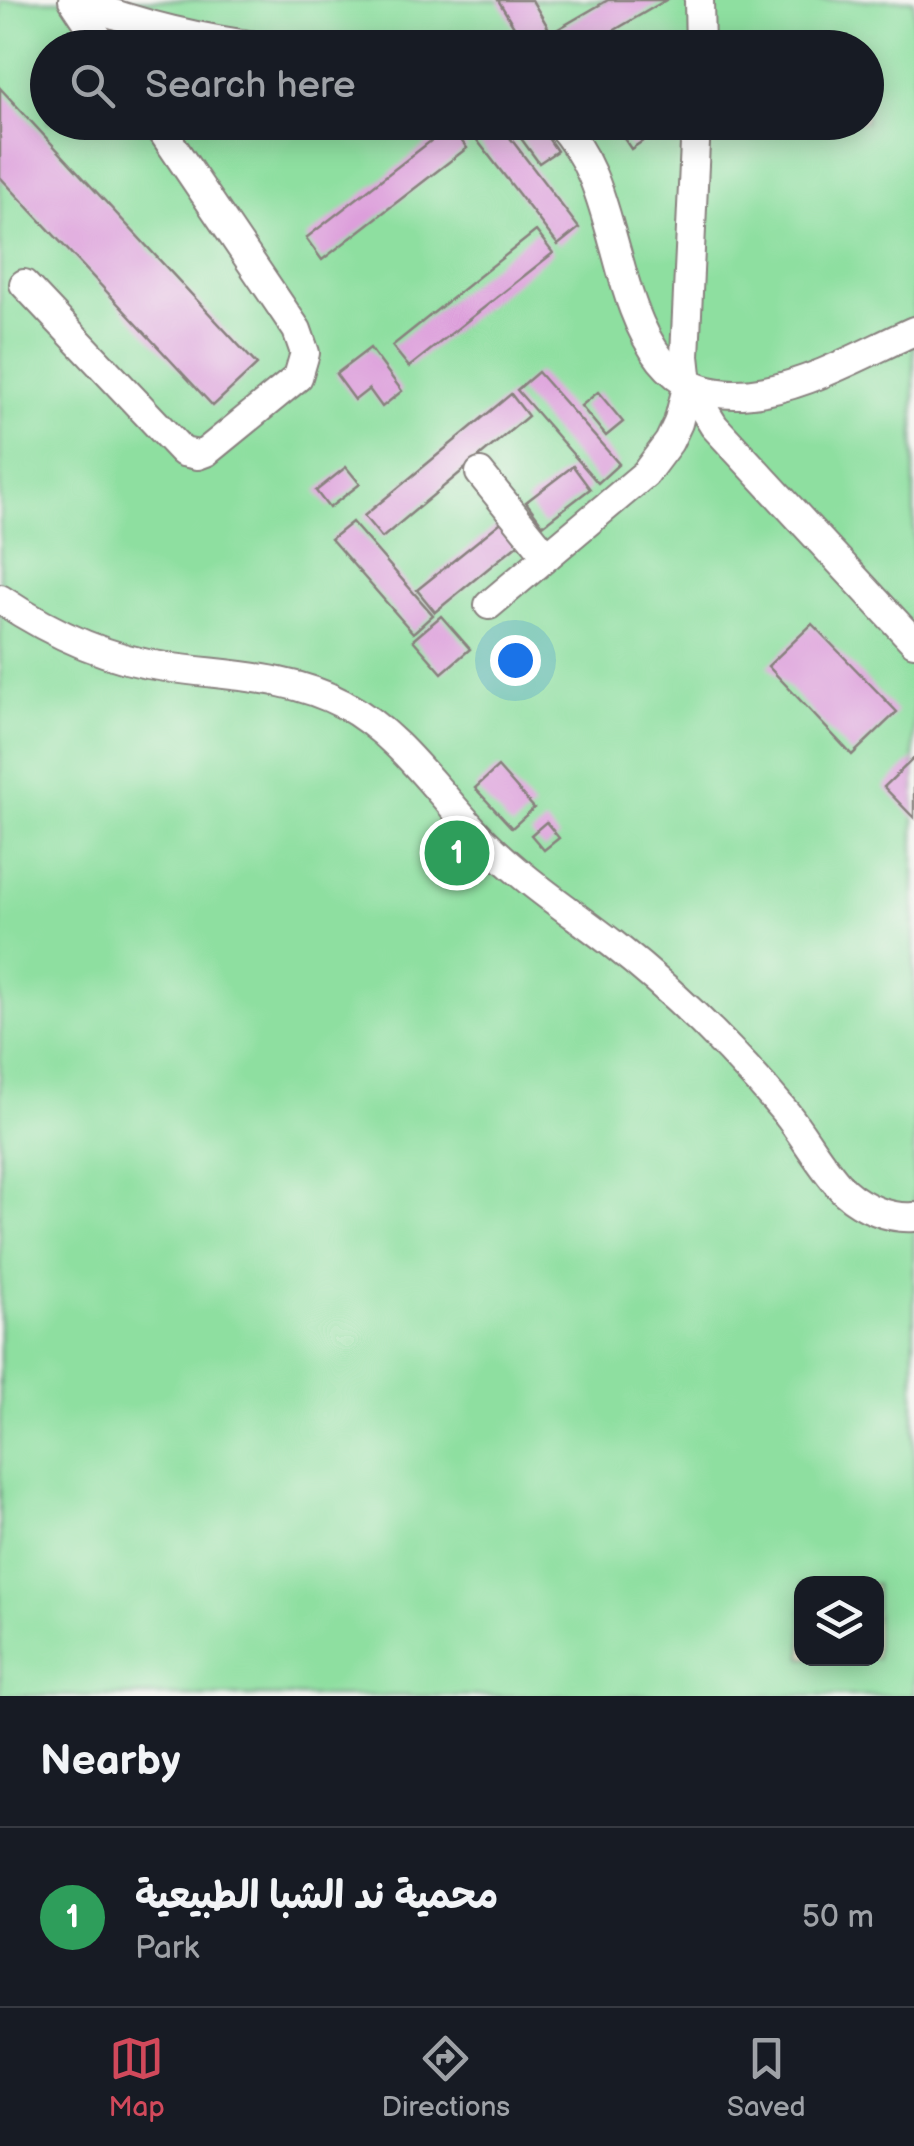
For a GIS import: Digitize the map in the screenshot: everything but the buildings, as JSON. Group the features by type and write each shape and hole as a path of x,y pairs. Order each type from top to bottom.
{"lane":[{"path":"74,0 93,30"},
{"path":"74,0 162,30"},
{"path":"698,0 699,30"},
{"path":"24,284 178,446 191,454 206,452 298,378 306,354 297,330 168,140"},
{"path":"574,140 596,180 642,326 661,359 688,384 714,426 914,642"},
{"path":"489,605 652,466 678,423 688,384 685,356 695,140"},
{"path":"688,384 718,395 754,394 787,386 914,332"},
{"path":"480,472 547,556"},
{"path":"0,599 70,639 116,657 298,686 343,704 383,731 485,842 522,876 612,944 706,1025 789,1117 846,1192 872,1210 914,1218"}],"green space":[{"path":"0,0 914,0 914,1696 0,1696"}],"place":[{"name":"محمية ند الشبا الطبيعية","path":"457,853"}]}
